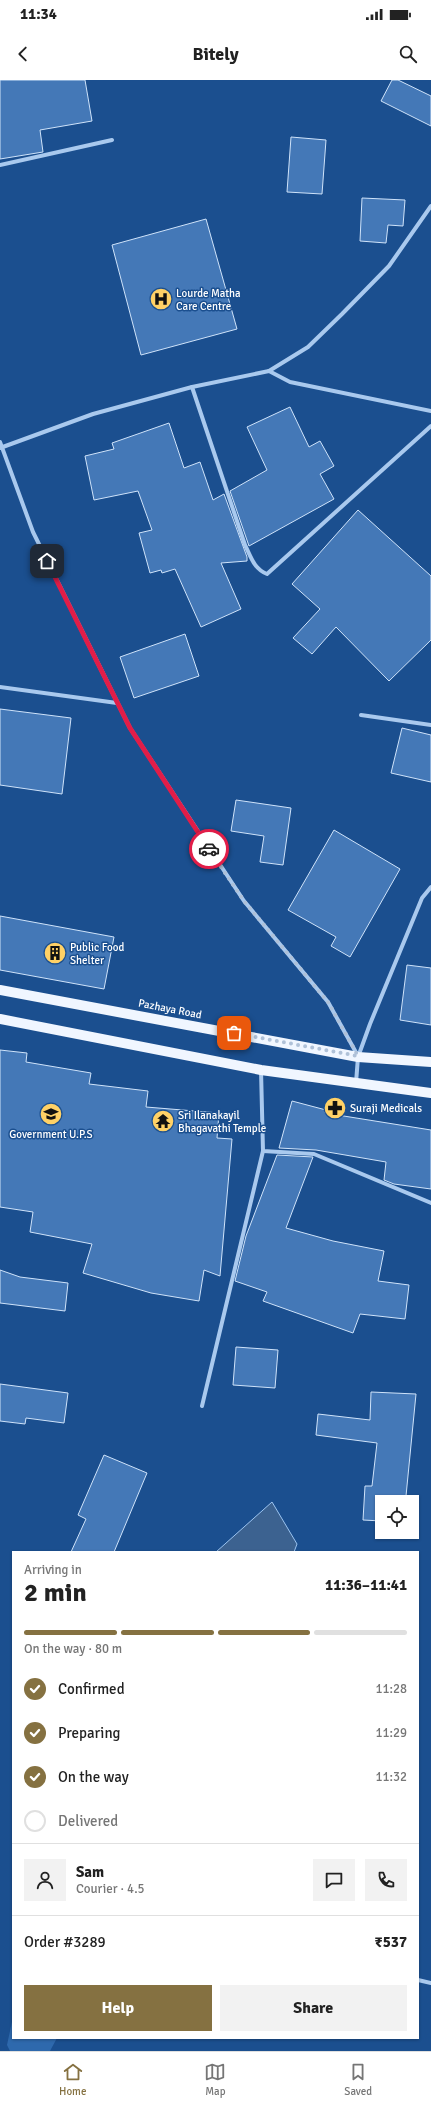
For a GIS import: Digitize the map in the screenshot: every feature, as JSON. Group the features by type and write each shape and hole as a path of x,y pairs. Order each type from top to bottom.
{"main road":[{"name":"Pazhaya Road","path":"0,990 358,1056 431,1062"},
{"path":"0,1019 261,1070 431,1093"}],"street":[{"path":"0,165 112,140"},
{"path":"1,448 93,414 192,387 269,371 308,348 342,314 389,266 431,206"},
{"path":"269,371 290,382 431,412"},
{"path":"192,387 245,545 254,564 260,571 267,574 431,426"},
{"path":"0,442 33,532 130,728 244,901 328,1002 358,1056"},
{"path":"0,687 117,703"},
{"path":"361,715 431,725"},
{"path":"356,1084 358,1056 422,898 431,887"},
{"path":"202,1406 263,1151 261,1070"},
{"path":"263,1151 314,1154 431,1204"},
{"path":"419,1980 431,1983"}],"shaded area":[{"path":"272,1502 297,1544 294,1551 217,1551"},
{"path":"12,2022 12,2039 56,2039 50,2051 10,2051 7,2045"}],"building":[{"path":"0,80 85,80 92,121 40,130 43,152 0,159"},
{"path":"392,80 398,80 431,96 431,126 381,101"},
{"path":"291,137 326,140 322,194 287,192"},
{"path":"362,198 405,200 403,226 388,225 386,243 360,241"},
{"path":"206,219 237,329 141,355 112,245"},
{"path":"290,407 309,447 320,441 334,466 320,474 334,499 249,546 230,491 267,470 247,427"},
{"path":"169,423 184,468 200,462 213,500 224,494 247,557 247,561 221,563 241,609 201,627 175,569 162,573 161,570 150,573 139,533 152,530 138,491 94,500 85,456 114,449 112,443"},
{"path":"358,510 431,576 431,640 389,681 336,627 312,654 293,638 320,609 292,584"},
{"path":"185,634 199,676 134,698 120,657"},
{"path":"0,709 71,718 62,794 0,785"},
{"path":"402,728 431,735 431,782 391,773"},
{"path":"236,800 291,808 283,865 260,862 264,836 231,831"},
{"path":"334,830 400,869 350,957 331,946 336,937 288,910"},
{"name":"Public Food Shelter","path":"0,916 114,937 104,989 0,970"},
{"path":"407,965 431,968 431,1025 400,1020"},
{"path":"0,1050 27,1053 26,1062 91,1073 89,1084 148,1091 146,1107 219,1113 217,1138 232,1139 220,1276 204,1270 199,1301 151,1293 83,1273 92,1244 30,1232 33,1212 0,1207"},
{"path":"292,1101 326,1110 325,1113 431,1130 431,1189 394,1184 384,1180 386,1162 316,1150 279,1148"},
{"path":"277,1155 313,1157 286,1228 333,1241 384,1251 378,1281 409,1285 405,1319 360,1314 353,1333 263,1301 267,1292 235,1281 246,1236"},
{"path":"0,1270 20,1277 68,1283 65,1311 0,1303"},
{"path":"236,1347 278,1350 275,1388 233,1385"},
{"path":"0,1384 68,1393 64,1423 26,1418 25,1424 0,1421"},
{"path":"371,1392 416,1394 406,1495 375,1495 375,1521 363,1520 365,1486 372,1486 377,1443 316,1435 318,1414 370,1420"},
{"path":"104,1455 147,1473 114,1551 71,1551 86,1519 78,1515"}],"way so far":[{"path":"209,849 244,901 328,1002 358,1056 234,1033"}],"place":[{"name":"Lourde Matha Care Centre","path":"161,299"},
{"name":"Public Food Shelter","path":"55,953"},
{"name":"Suraji Medicals","path":"335,1108"},
{"name":"Government U.P.S","path":"51,1114"},
{"name":"Sri Ilanakayil Bhagavathi Temple","path":"163,1121"}],"route":[{"path":"47,561 130,728 209,849"}]}
